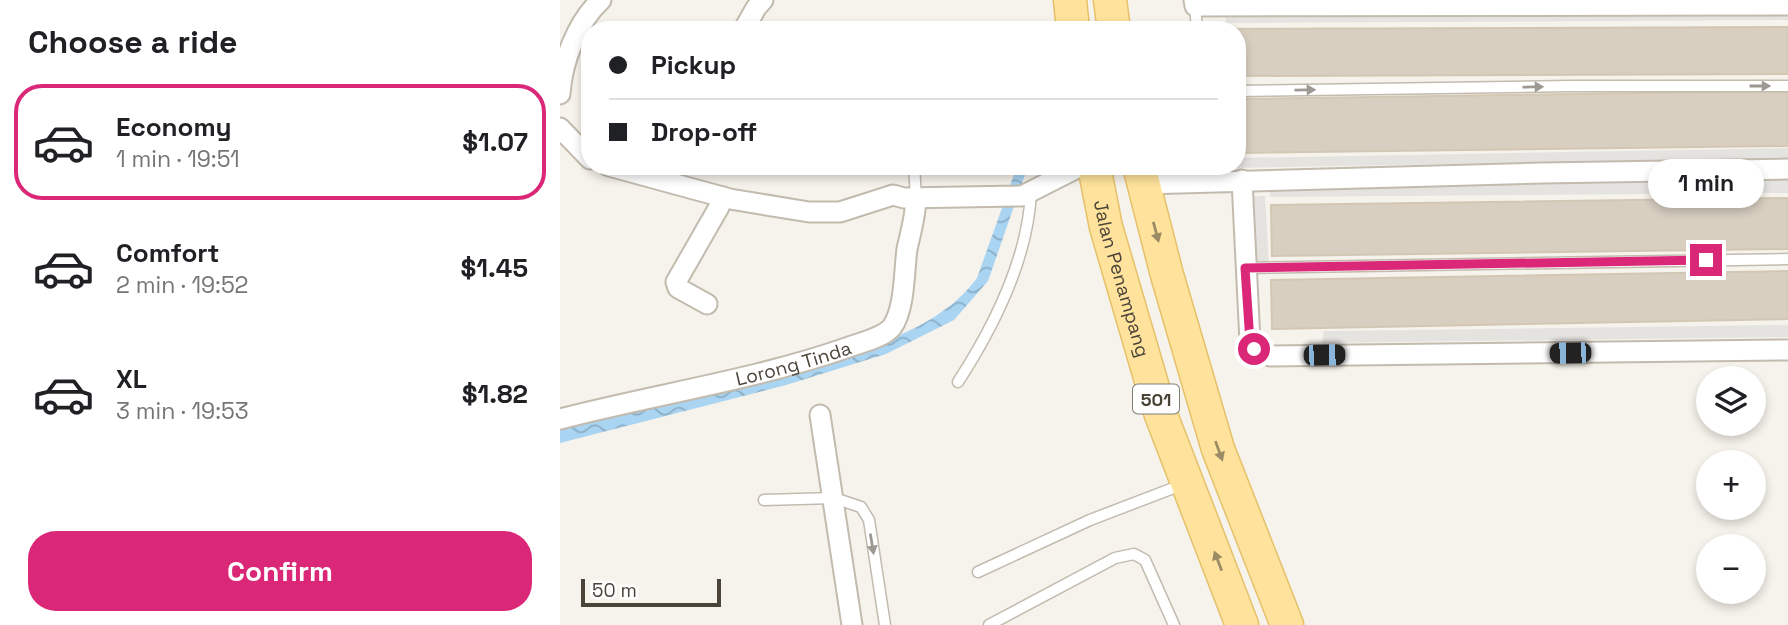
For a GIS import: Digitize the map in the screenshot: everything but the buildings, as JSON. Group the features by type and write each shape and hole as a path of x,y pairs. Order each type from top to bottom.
{"main road":[{"path":"1070,0 1072,21"},
{"path":"1110,0 1113,21"},
{"name":"Jalan Penampang","path":"1096,175 1106,227 1157,402 1242,625"},
{"name":"501","path":"1141,175 1218,449 1287,625"}],"street":[{"path":"584,21 601,0"},
{"path":"749,21 763,0"},
{"path":"1194,3 1788,5"},
{"path":"560,94 570,49 581,26"},
{"path":"560,128 581,151"},
{"path":"1141,175 1242,180 1788,169"},
{"path":"642,175 773,208 826,213 840,212 893,195 1001,197 1026,194 1063,175"},
{"path":"1242,180 1250,342 1254,349 1270,356 1788,350"},
{"path":"707,304 678,288 676,282 723,197"},
{"name":"Lorong Tinda","path":"560,419 665,397 819,357 891,329 899,310 907,249 916,216 916,197"},
{"path":"820,415 852,625"}],"lane":[{"path":"1194,3 1196,21"},
{"path":"1246,91 1788,86"},
{"path":"915,175 916,197"},
{"path":"958,382 989,333 1005,295 1030,212 1026,194"},
{"path":"1245,268 1788,259"},
{"path":"978,572 1090,520 1187,483"},
{"path":"764,500 834,498 861,507 869,520 885,625"},
{"path":"989,625 1115,558 1134,554 1145,560 1174,625"}],"shaded area":[{"path":"1788,8 1788,20 1246,23 1226,21 1225,11"},
{"path":"1788,148 1788,158 1246,168 1246,158"},
{"path":"1788,179 1788,193 1270,197 1270,183"},
{"path":"1252,196 1265,196 1269,268 1256,268"},
{"path":"1788,325 1788,337 1322,343 1324,331"}],"water":[{"path":"1014,175 1025,175 988,281 954,320 886,354 786,385 560,443 560,427 869,347 930,319 956,301 977,278"}],"route":[{"path":"1254,349 1250,342 1245,268 1706,260"}]}
